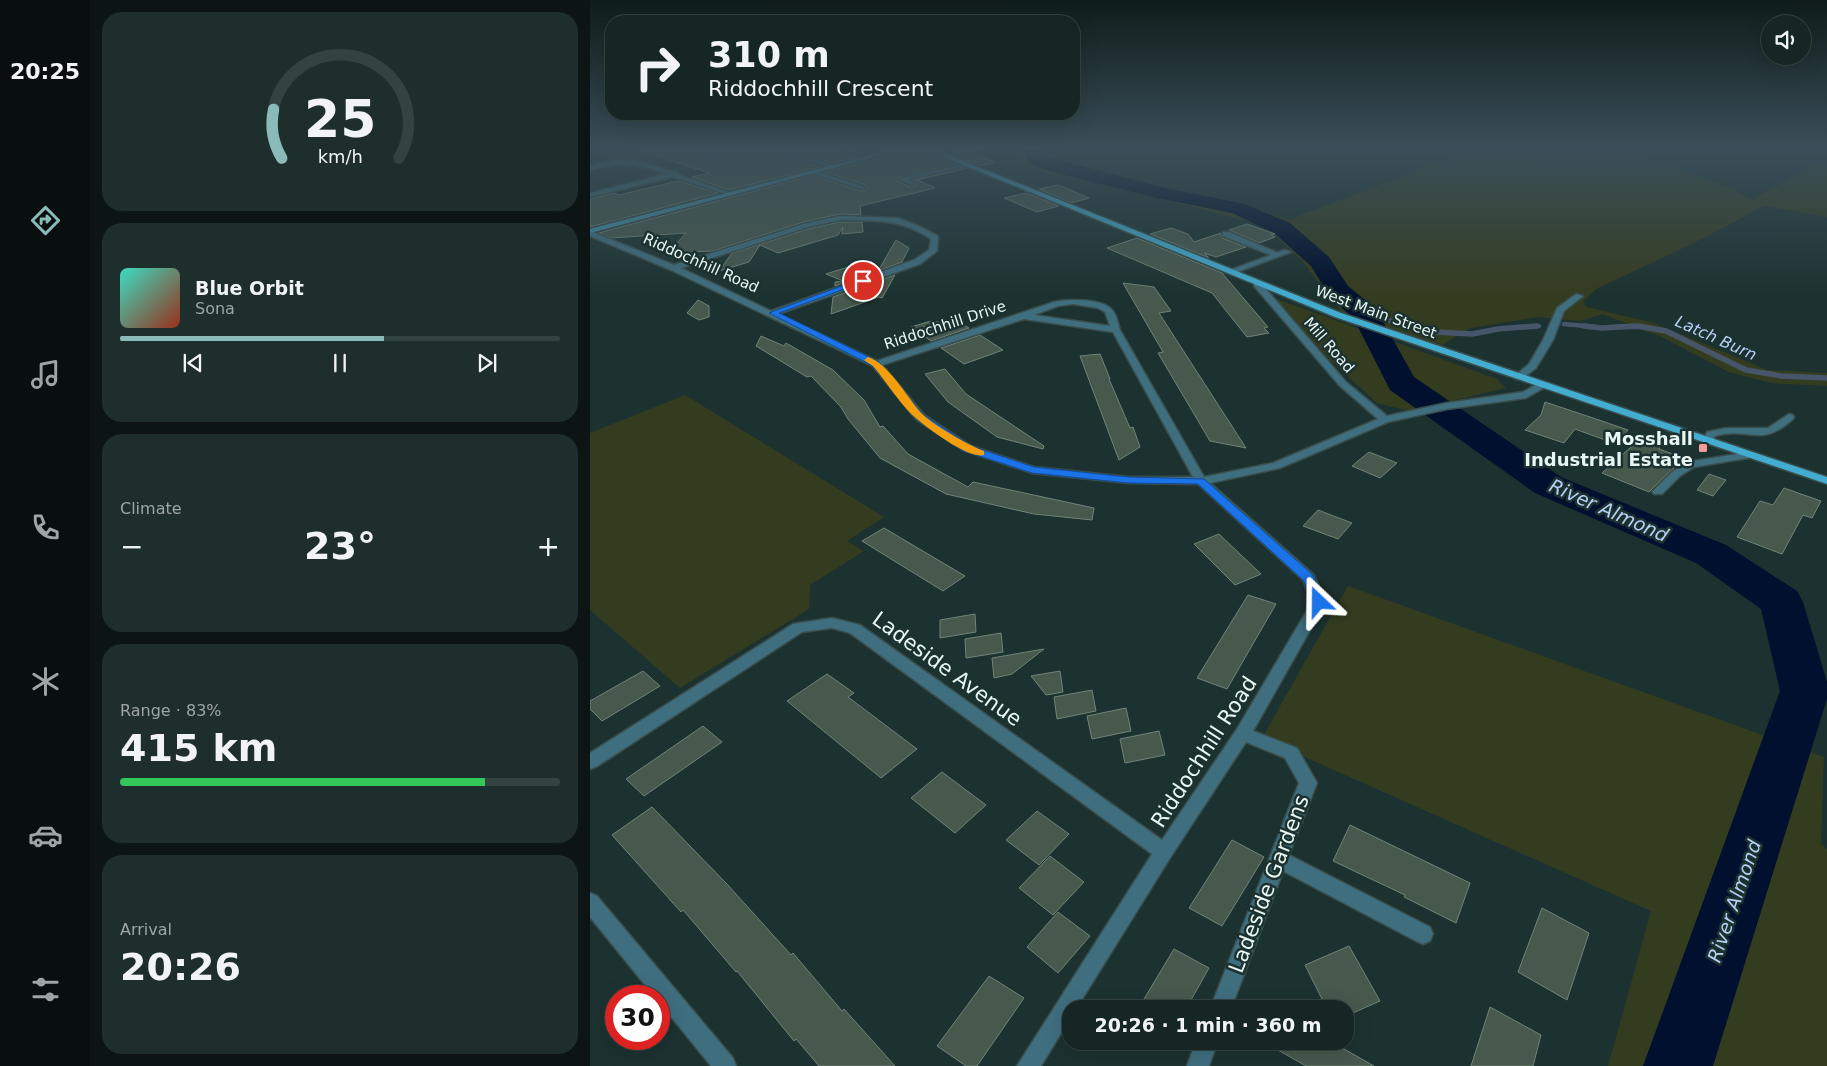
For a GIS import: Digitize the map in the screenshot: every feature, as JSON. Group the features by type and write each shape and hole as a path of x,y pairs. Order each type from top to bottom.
{"main road":[{"path":"590,232 721,197"},
{"name":"West Main Street","path":"1044,197 1257,284 1387,333 1827,481"}],"street":[{"path":"674,268 806,225 840,218 898,220 921,229 935,238 933,251 917,262 772,313"},
{"name":"Riddochhill Road","path":"590,232 772,313 876,364 920,417 967,448 1032,470 1128,480 1201,481 1276,466 1385,420 1447,406 1526,395 1542,385"},
{"path":"1226,234 1279,255"},
{"path":"1229,272 1287,252"},
{"name":"Mill Road","path":"1257,284 1343,384 1385,420"},
{"path":"1519,377 1533,366 1548,340 1560,310 1579,296"},
{"name":"Riddochhill Drive","path":"876,364 1057,304 1073,302 1100,306 1109,311 1116,330 1201,481"},
{"name":"Riddochhill Drive","path":"1024,316 1116,330"},
{"path":"1708,441 1711,434 1723,429 1751,432 1771,431 1789,417"},
{"path":"1658,492 1676,474 1691,464 1750,455"},
{"name":"Riddochhill Road","path":"1028,1066 1164,852 1243,734 1319,602 1309,578 1201,481"},
{"name":"Ladeside Avenue","path":"590,762 798,628 832,624 855,629 1164,852"},
{"name":"Ladeside Gardens","path":"1223,1000 1308,783 1291,753 1243,734"},
{"path":"1278,859 1423,934"},
{"path":"590,902 725,1066"},
{"path":"1198,1066 1204,1050"}],"green space":[{"path":"1154,197 1207,197 1249,206 1288,220 1349,197 1747,197 1752,199 1756,197 1827,197 1827,217 1765,206 1694,243 1596,289 1583,302 1587,307 1654,323 1767,370 1827,373 1827,386 1771,383 1729,372 1658,335 1603,314 1580,321 1538,317 1470,328 1439,347 1341,312 1303,262 1265,226"},
{"path":"1274,298 1497,379 1506,388 1409,411 1377,403 1330,360"},
{"path":"685,395 884,517 847,541 864,551 810,585 809,609 680,688 590,610 590,433"},
{"path":"1348,586 1824,757 1821,844 1827,849 1827,1066 1608,1066 1651,911 1262,738"}],"building":[{"path":"599,197 704,197 590,227 590,199"},
{"path":"733,197 899,197 860,206 861,215 840,214 804,222 713,251 668,253 686,233 611,238 599,233"},
{"path":"1036,197 1059,206 1037,212 1004,198"},
{"path":"1057,197 1089,198 1071,203"},
{"path":"840,222 862,222 863,232 842,234 843,227 838,235 778,253 760,245 749,262 719,271 732,253 808,229"},
{"path":"1247,224 1275,234 1271,235 1275,237 1259,243 1229,230"},
{"path":"1171,228 1188,234 1194,242 1221,233 1222,238 1246,247 1216,257 1204,253 1209,258 1150,234"},
{"path":"1137,238 1222,273 1268,327 1264,328 1269,333 1247,337 1212,293 1107,248"},
{"path":"896,240 909,248 902,262 878,271"},
{"path":"867,261 869,274 835,286 835,282 843,281 826,274"},
{"path":"895,275 882,298 879,297 831,314 833,297"},
{"path":"1123,283 1154,287 1171,311 1159,313 1246,448 1210,441 1158,353 1163,352"},
{"path":"698,300 709,306 709,317 699,320 687,313"},
{"path":"931,321 964,325 969,328 931,341 911,327"},
{"path":"980,335 1003,350 964,364 941,348"},
{"path":"761,336 784,346 786,343 833,370 864,400 880,427 883,426 908,454 968,487 973,482 1094,508 1092,520 1034,514 946,494 880,458 848,419 841,407 811,376 807,377 756,346"},
{"path":"1100,354 1130,428 1133,427 1140,447 1119,460 1080,356"},
{"path":"945,369 966,394 1044,446 1043,449 997,437 948,402 925,374"},
{"path":"1545,402 1628,430 1616,444 1575,429 1564,443 1525,430 1541,415"},
{"path":"1641,438 1661,445 1659,449 1684,458 1649,492 1602,473"},
{"path":"1369,452 1397,463 1380,478 1352,466"},
{"path":"1709,474 1726,480 1713,496 1697,490"},
{"path":"1784,488 1821,501 1812,518 1803,515 1782,554 1737,537 1760,501 1773,505"},
{"path":"1318,510 1352,523 1338,539 1303,526"},
{"path":"884,528 965,576 943,591 862,541"},
{"path":"1219,534 1261,574 1235,585 1194,544"},
{"path":"1248,595 1276,604 1227,689 1197,678"},
{"path":"975,614 976,632 940,638 940,620"},
{"path":"1001,633 1003,652 966,658 965,639"},
{"path":"1044,649 1012,674 994,678 992,658"},
{"path":"643,671 660,686 602,721 590,709 590,701"},
{"path":"1060,671 1063,692 1046,695 1031,676"},
{"path":"827,674 854,693 848,697 917,749 881,778 787,701"},
{"path":"1092,690 1096,711 1057,719 1054,697"},
{"path":"1126,708 1131,731 1092,739 1087,716"},
{"path":"703,726 722,742 644,796 626,779"},
{"path":"1159,731 1165,755 1125,763 1120,739"},
{"path":"942,772 986,805 955,833 911,798"},
{"path":"652,807 726,883 791,955 793,953 842,1011 844,1009 895,1066 819,1066 796,1039 794,1041 737,971 683,910 681,912 612,835"},
{"path":"1037,811 1069,834 1039,865 1006,840"},
{"path":"1350,825 1470,883 1456,923 1404,897 1405,895 1333,861"},
{"path":"1232,840 1264,857 1222,926 1189,908"},
{"path":"1050,856 1084,882 1053,915 1019,888"},
{"path":"1542,908 1589,933 1567,1000 1518,972"},
{"path":"1058,912 1090,936 1058,973 1027,947"},
{"path":"1349,946 1380,1001 1354,1012 1354,1000 1322,1000 1305,965"},
{"path":"1174,949 1209,968 1191,1000 1143,1000"},
{"path":"989,976 1024,998 977,1066 966,1066 937,1046"},
{"path":"1490,1007 1541,1035 1533,1066 1471,1066"},
{"path":"1278,1050 1346,1050 1374,1066 1306,1066"}],"waterway":[{"name":"River Almond","path":"1181,197 1238,208 1282,228 1320,262 1339,291 1366,315 1401,383 1548,485 1711,554 1781,602 1805,691 1678,1066"},
{"name":"Latch Burn","path":"1366,315 1417,327"},
{"name":"Latch Burn","path":"1564,324 1596,327"},
{"name":"Latch Burn","path":"1412,326 1436,332 1472,334 1498,329 1533,326"},
{"name":"Latch Burn","path":"1520,327 1533,326"},
{"name":"Latch Burn","path":"1533,326 1537,326"},
{"name":"Latch Burn","path":"1533,326 1539,326"},
{"name":"Latch Burn","path":"1584,326 1618,327"},
{"name":"Latch Burn","path":"1618,327 1635,326"},
{"name":"Latch Burn","path":"1638,326 1644,327"},
{"name":"Latch Burn","path":"1613,327 1618,327"},
{"name":"Latch Burn","path":"1618,327 1644,327"},
{"name":"Latch Burn","path":"1644,327 1666,331 1746,370 1781,376 1827,378"}],"slow traffic":[{"path":"868,360 876,364 920,417 967,448 981,453"}],"place":[{"name":"Mosshall Industrial Estate","path":"1703,448"}],"route":[{"path":"863,281 772,313 876,364 920,417 967,448 1032,470 1128,480 1201,481 1309,578 1319,602"}]}
